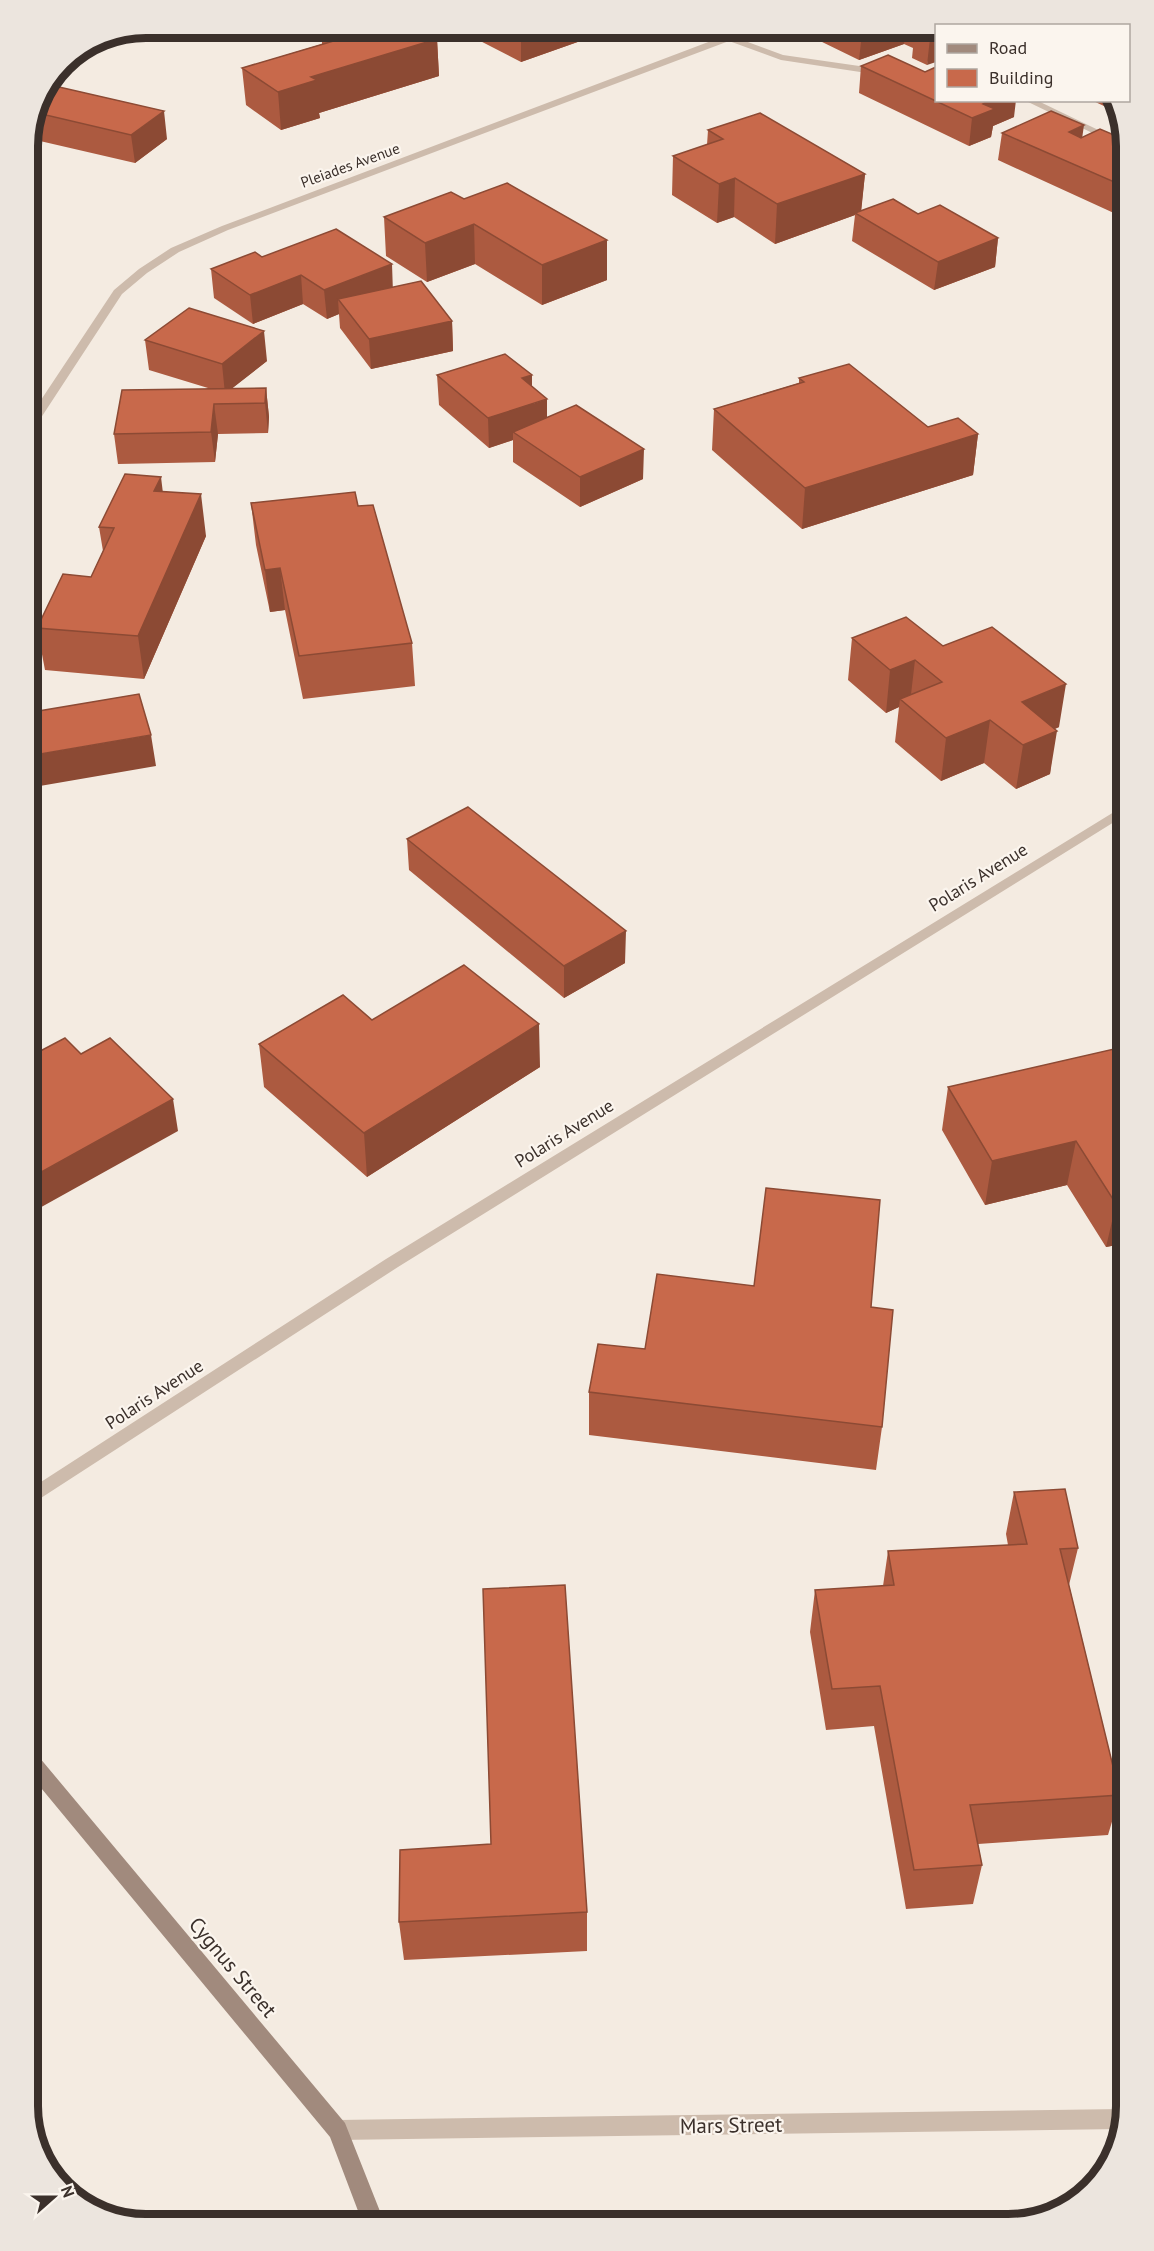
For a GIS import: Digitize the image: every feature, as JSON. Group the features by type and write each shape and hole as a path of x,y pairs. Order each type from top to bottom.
{"street":[{"path":"730,38 781,57 894,74"},
{"name":"Pleiades Avenue","path":"38,413 118,292 143,271 175,250 225,228 730,38"},
{"path":"1032,102 1112,139"},
{"name":"Polaris Avenue","path":"38,1493 392,1263 1117,814"},
{"name":"Cygnus Street","path":"38,1770 338,2130 370,2213"},
{"name":"Mars Street","path":"338,2130 1116,2119"}],"building":[{"path":"334,38 437,39 311,77 317,80 278,92 242,68 337,40"},
{"path":"888,55 925,72 935,67 935,101 861,66"},
{"path":"55,86 164,111 131,135 42,114"},
{"path":"938,102 986,102 983,104 995,109 972,118"},
{"path":"1051,111 1084,125 1069,132 1081,138 1100,129 1116,136 1117,183 1002,133"},
{"path":"760,113 865,174 777,204 735,178 719,184 673,156 723,139 708,130"},
{"path":"507,183 607,240 542,265 474,224 425,243 384,217 451,192 464,199"},
{"path":"893,199 918,214 940,205 998,238 938,262 855,213"},
{"path":"336,229 392,264 324,290 301,275 250,295 211,269 255,252 262,257"},
{"path":"421,281 452,321 369,339 338,299"},
{"path":"189,308 264,331 222,364 145,340"},
{"path":"505,354 532,375 522,378 547,399 488,418 437,375"},
{"path":"849,364 928,427 958,418 978,434 805,488 714,409 804,382 799,378"},
{"path":"266,388 265,403 214,404 211,432 114,434 122,390"},
{"path":"576,405 644,449 580,477 513,432"},
{"path":"125,474 161,477 154,491 201,494 138,636 38,628 63,574 91,577 114,528 99,527"},
{"path":"355,492 358,506 373,505 412,643 299,656 280,568 265,570 251,503"},
{"path":"906,617 943,646 992,627 1066,684 1022,702 1057,731 1023,745 990,720 946,738 900,699 942,682 915,660 890,670 852,638"},
{"path":"139,694 151,735 38,754 38,711"},
{"path":"468,807 626,931 564,966 407,839"},
{"path":"464,965 539,1024 364,1133 259,1044 343,995 372,1020"},
{"path":"65,1038 81,1054 110,1038 173,1099 38,1174 38,1052"},
{"path":"1114,1049 1117,1054 1117,1204 1076,1141 992,1161 948,1087"},
{"path":"766,1188 880,1200 871,1307 893,1310 882,1427 589,1392 598,1344 645,1349 657,1274 754,1286"},
{"path":"1065,1489 1078,1548 1060,1549 1117,1783 1117,1795 970,1805 982,1865 914,1870 880,1686 832,1689 815,1590 894,1585 888,1551 1027,1544 1014,1492"},
{"path":"565,1585 587,1912 399,1922 400,1850 491,1844 483,1589"}]}
